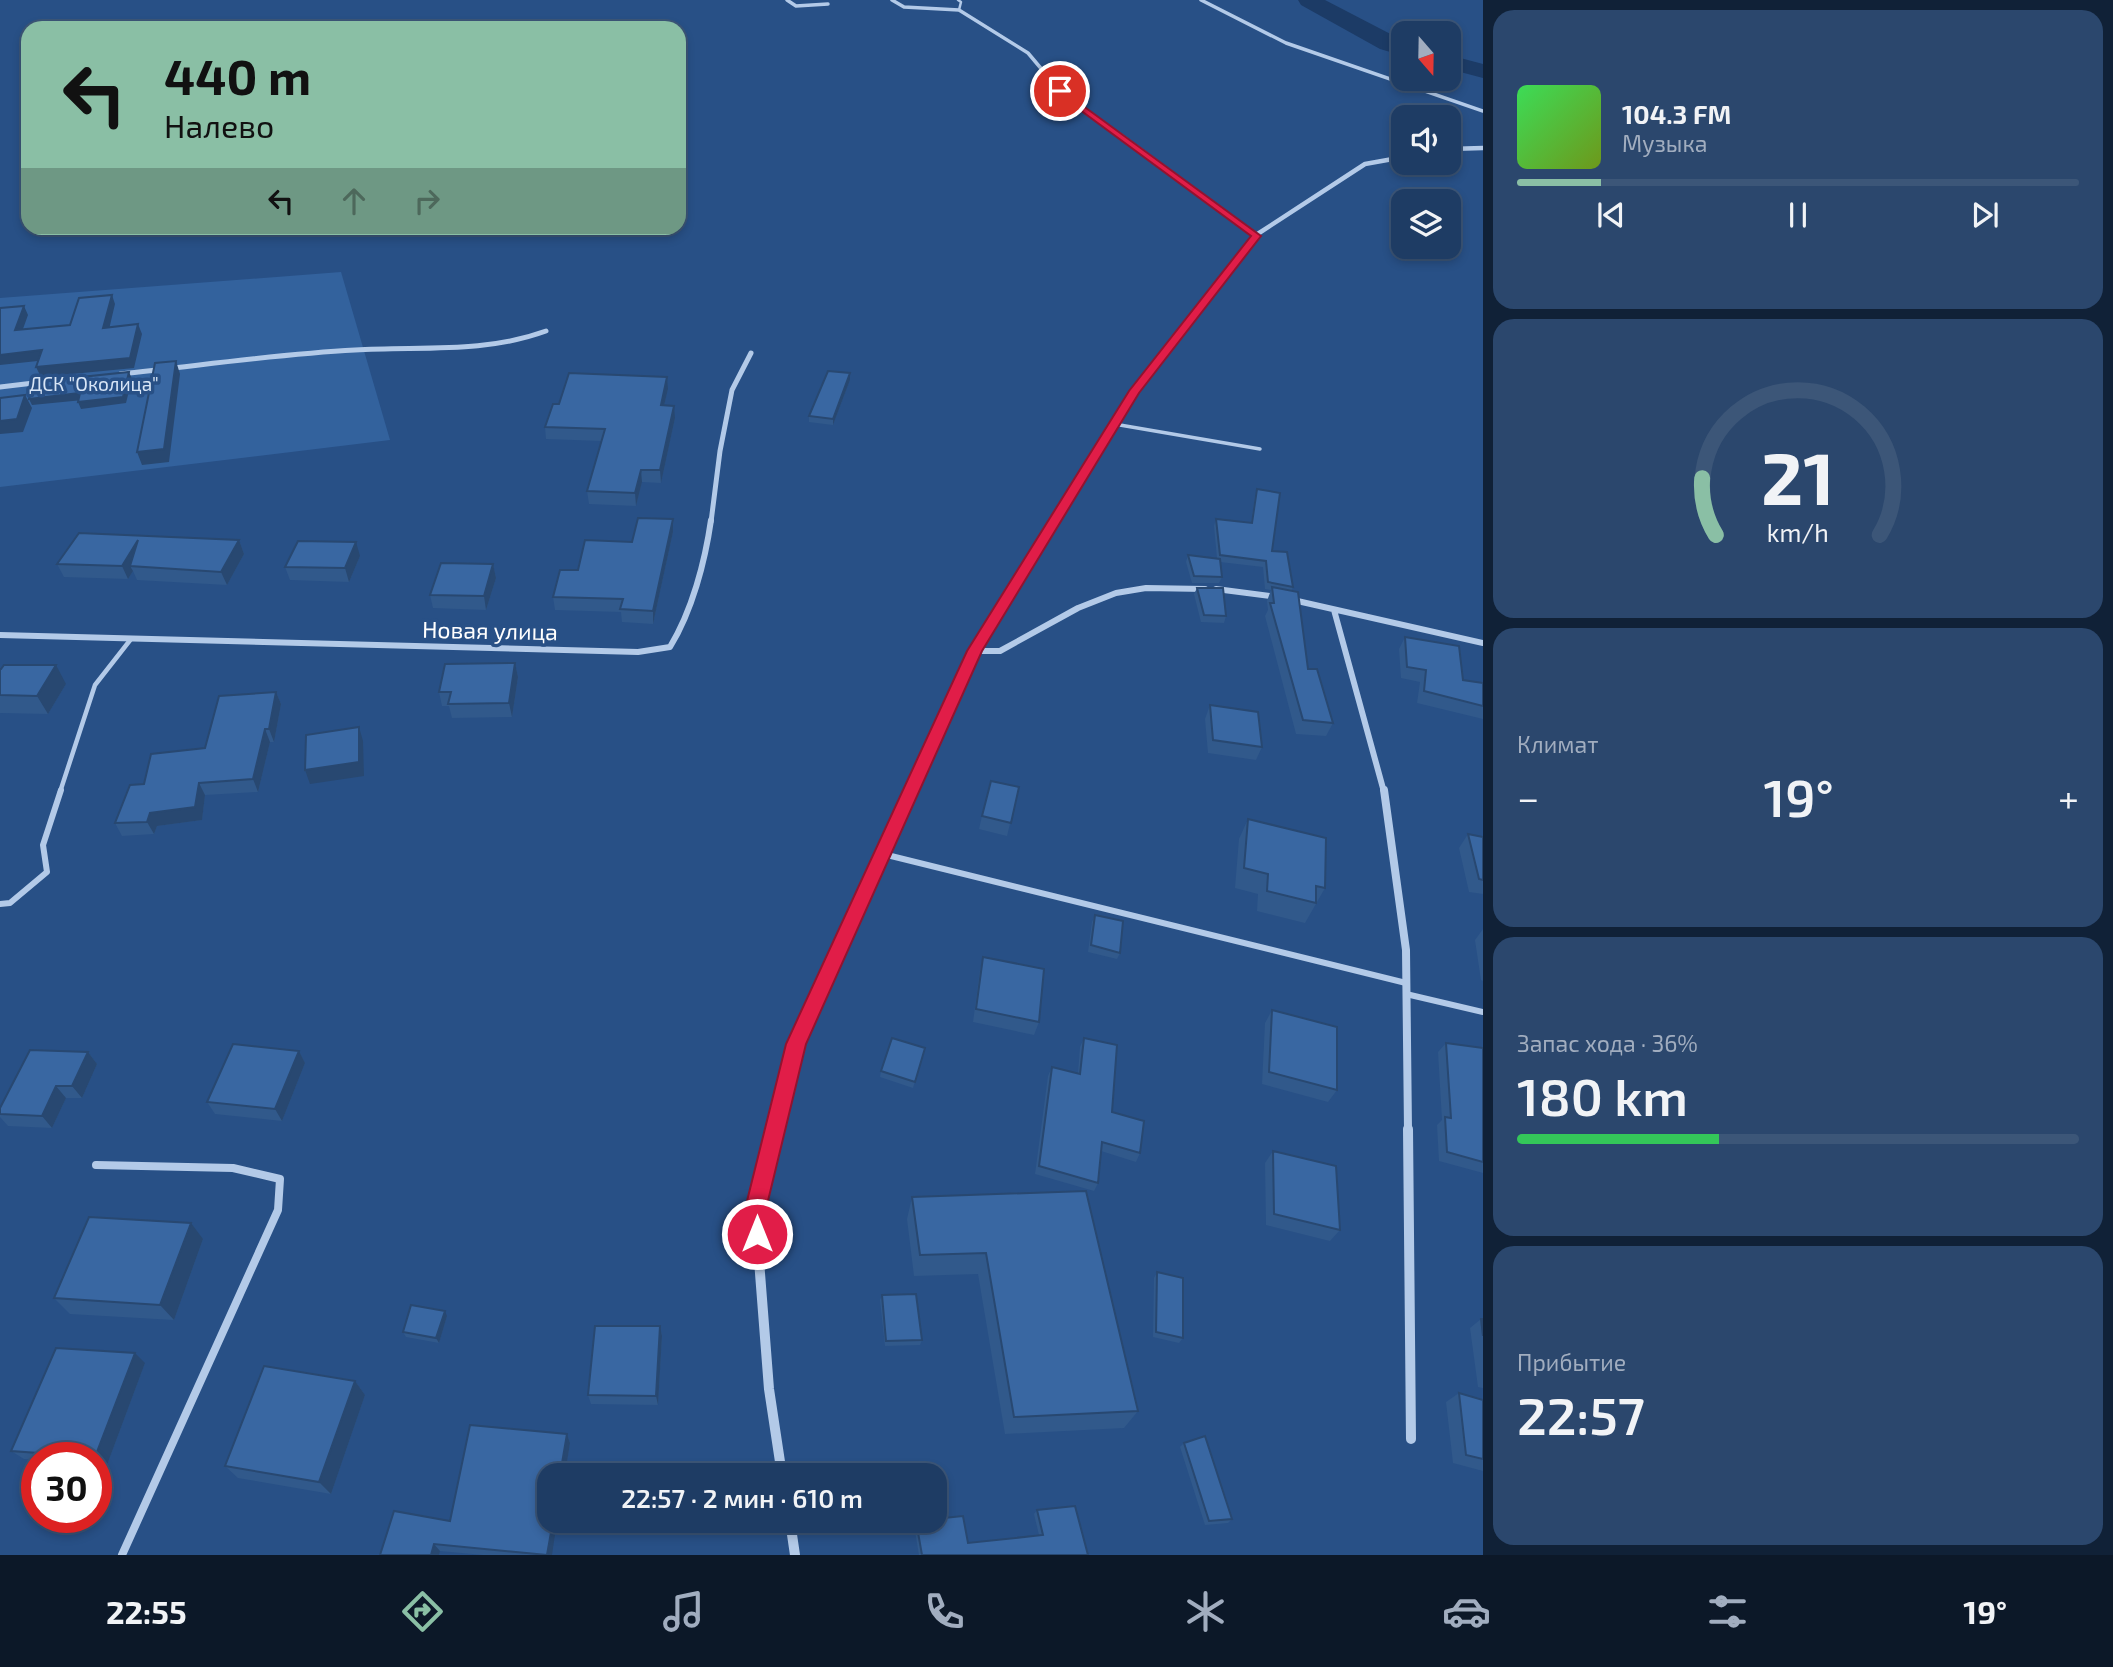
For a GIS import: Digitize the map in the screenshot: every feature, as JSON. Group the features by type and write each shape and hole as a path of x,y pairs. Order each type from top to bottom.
{"street":[{"path":"787,0 796,6 828,4"},
{"path":"892,0 904,7 959,10 1028,53 1060,91 1256,236"},
{"path":"1201,0 1286,43 1483,111"},
{"path":"1461,149 1483,148"},
{"path":"780,1463 769,1390 755,1209 796,1044 974,651 1135,391 1256,236 1365,164 1391,159"},
{"path":"109,375 356,349 482,347 527,340 546,331"},
{"name":"Новая улица","path":"0,635 638,652 670,647 682,627 708,542 720,451 732,390 751,353"},
{"path":"0,387 55,381"},
{"path":"974,651 1000,651 1077,608 1116,593 1146,588 1218,589 1275,596 1483,643"},
{"path":"1334,610 1383,782 1406,950 1411,1439"},
{"path":"792,1533 795,1555"}],"lane":[{"path":"958,0 961,2 959,10"},
{"path":"1114,424 1260,449"},
{"path":"0,904 10,903 47,872 43,845 94,685 131,639"},
{"path":"883,854 1406,983"},
{"path":"1406,994 1483,1012"},
{"path":"96,1165 233,1168 281,1179 278,1210 122,1555"}],"green space":[{"name":"ДСК \"Околица\"","path":"341,272 390,440 0,487 0,298"}],"building":[{"path":"112,295 103,328 138,324 130,358 36,367 42,350 0,355 0,308 24,306 15,330 70,325 79,298"},
{"path":"176,361 164,449 137,452 155,363"},
{"path":"828,371 850,373 833,419 809,416"},
{"path":"129,372 123,397 78,402 80,393 29,399 34,382"},
{"path":"569,373 667,377 661,405 674,406 660,470 641,470 635,493 587,491 605,429 545,427 553,404 559,404"},
{"path":"25,395 17,419 0,421 0,398"},
{"path":"1257,489 1280,493 1272,551 1287,552 1293,587 1268,582 1266,561 1220,555 1216,519 1252,523"},
{"path":"638,518 673,519 653,611 620,609 623,599 553,597 560,570 578,570 585,540 632,542"},
{"path":"79,533 239,540 221,572 130,566 138,540 122,566 57,564"},
{"path":"298,541 356,542 345,568 285,567"},
{"path":"1188,555 1220,559 1222,577 1194,576"},
{"path":"441,563 493,564 484,596 430,595"},
{"path":"1272,587 1298,592 1308,669 1317,669 1333,723 1303,720 1270,603 1274,603"},
{"path":"1197,588 1223,588 1226,616 1204,615"},
{"path":"1405,637 1459,646 1463,680 1483,683 1483,706 1424,691 1426,670 1407,667"},
{"path":"515,663 509,703 448,704 451,692 439,692 445,664"},
{"path":"4,665 56,665 37,696 0,695 0,669"},
{"path":"276,692 269,729 265,729 253,779 199,783 195,807 150,813 147,822 115,823 130,785 144,784 151,754 205,748 219,696"},
{"path":"1210,705 1258,712 1262,747 1213,740"},
{"path":"359,727 359,762 305,770 306,735"},
{"path":"991,781 1019,787 1011,823 982,816"},
{"path":"1248,819 1326,838 1325,888 1316,886 1316,903 1267,891 1268,874 1244,868"},
{"path":"1468,834 1483,837 1483,880 1479,879"},
{"path":"1095,915 1123,921 1120,953 1091,945"},
{"path":"983,957 1044,969 1039,1022 976,1009"},
{"path":"1272,1010 1337,1027 1337,1090 1269,1072"},
{"path":"892,1038 925,1048 915,1082 881,1071"},
{"path":"1084,1038 1117,1045 1112,1112 1144,1121 1140,1153 1102,1142 1098,1183 1039,1166 1052,1067 1080,1074"},
{"path":"1446,1043 1483,1048 1483,1162 1447,1152 1445,1117 1451,1118"},
{"path":"233,1044 299,1051 275,1109 207,1102"},
{"path":"30,1050 88,1052 72,1086 56,1086 42,1116 0,1114 0,1108"},
{"path":"1273,1151 1336,1166 1340,1230 1274,1214"},
{"path":"1086,1191 1138,1411 1014,1417 986,1253 920,1255 912,1197"},
{"path":"89,1217 191,1223 160,1305 54,1298"},
{"path":"1157,1272 1183,1278 1183,1338 1156,1332"},
{"path":"916,1294 922,1340 886,1341 882,1295"},
{"path":"411,1305 445,1311 436,1338 403,1332"},
{"path":"595,1326 660,1326 656,1396 588,1395"},
{"path":"56,1348 135,1353 101,1442 21,1442 21,1452 11,1451"},
{"path":"264,1366 355,1381 319,1482 225,1466"},
{"path":"1459,1393 1483,1400 1483,1459 1466,1455"},
{"path":"470,1425 567,1434 562,1463 537,1463 537,1533 551,1533 547,1555 434,1544 431,1555 380,1555 394,1511 450,1521"},
{"path":"1205,1436 1232,1519 1209,1521 1184,1443"},
{"path":"1075,1506 1088,1555 922,1555 918,1533 947,1533 947,1518 963,1516 968,1543 1043,1535 1037,1510"}],"waterway":[{"path":"1309,0 1391,45"},
{"path":"1461,65 1483,71"}],"route":[{"path":"757,1234 755,1209 796,1044 974,651 1135,391 1256,236 1060,91"}]}
